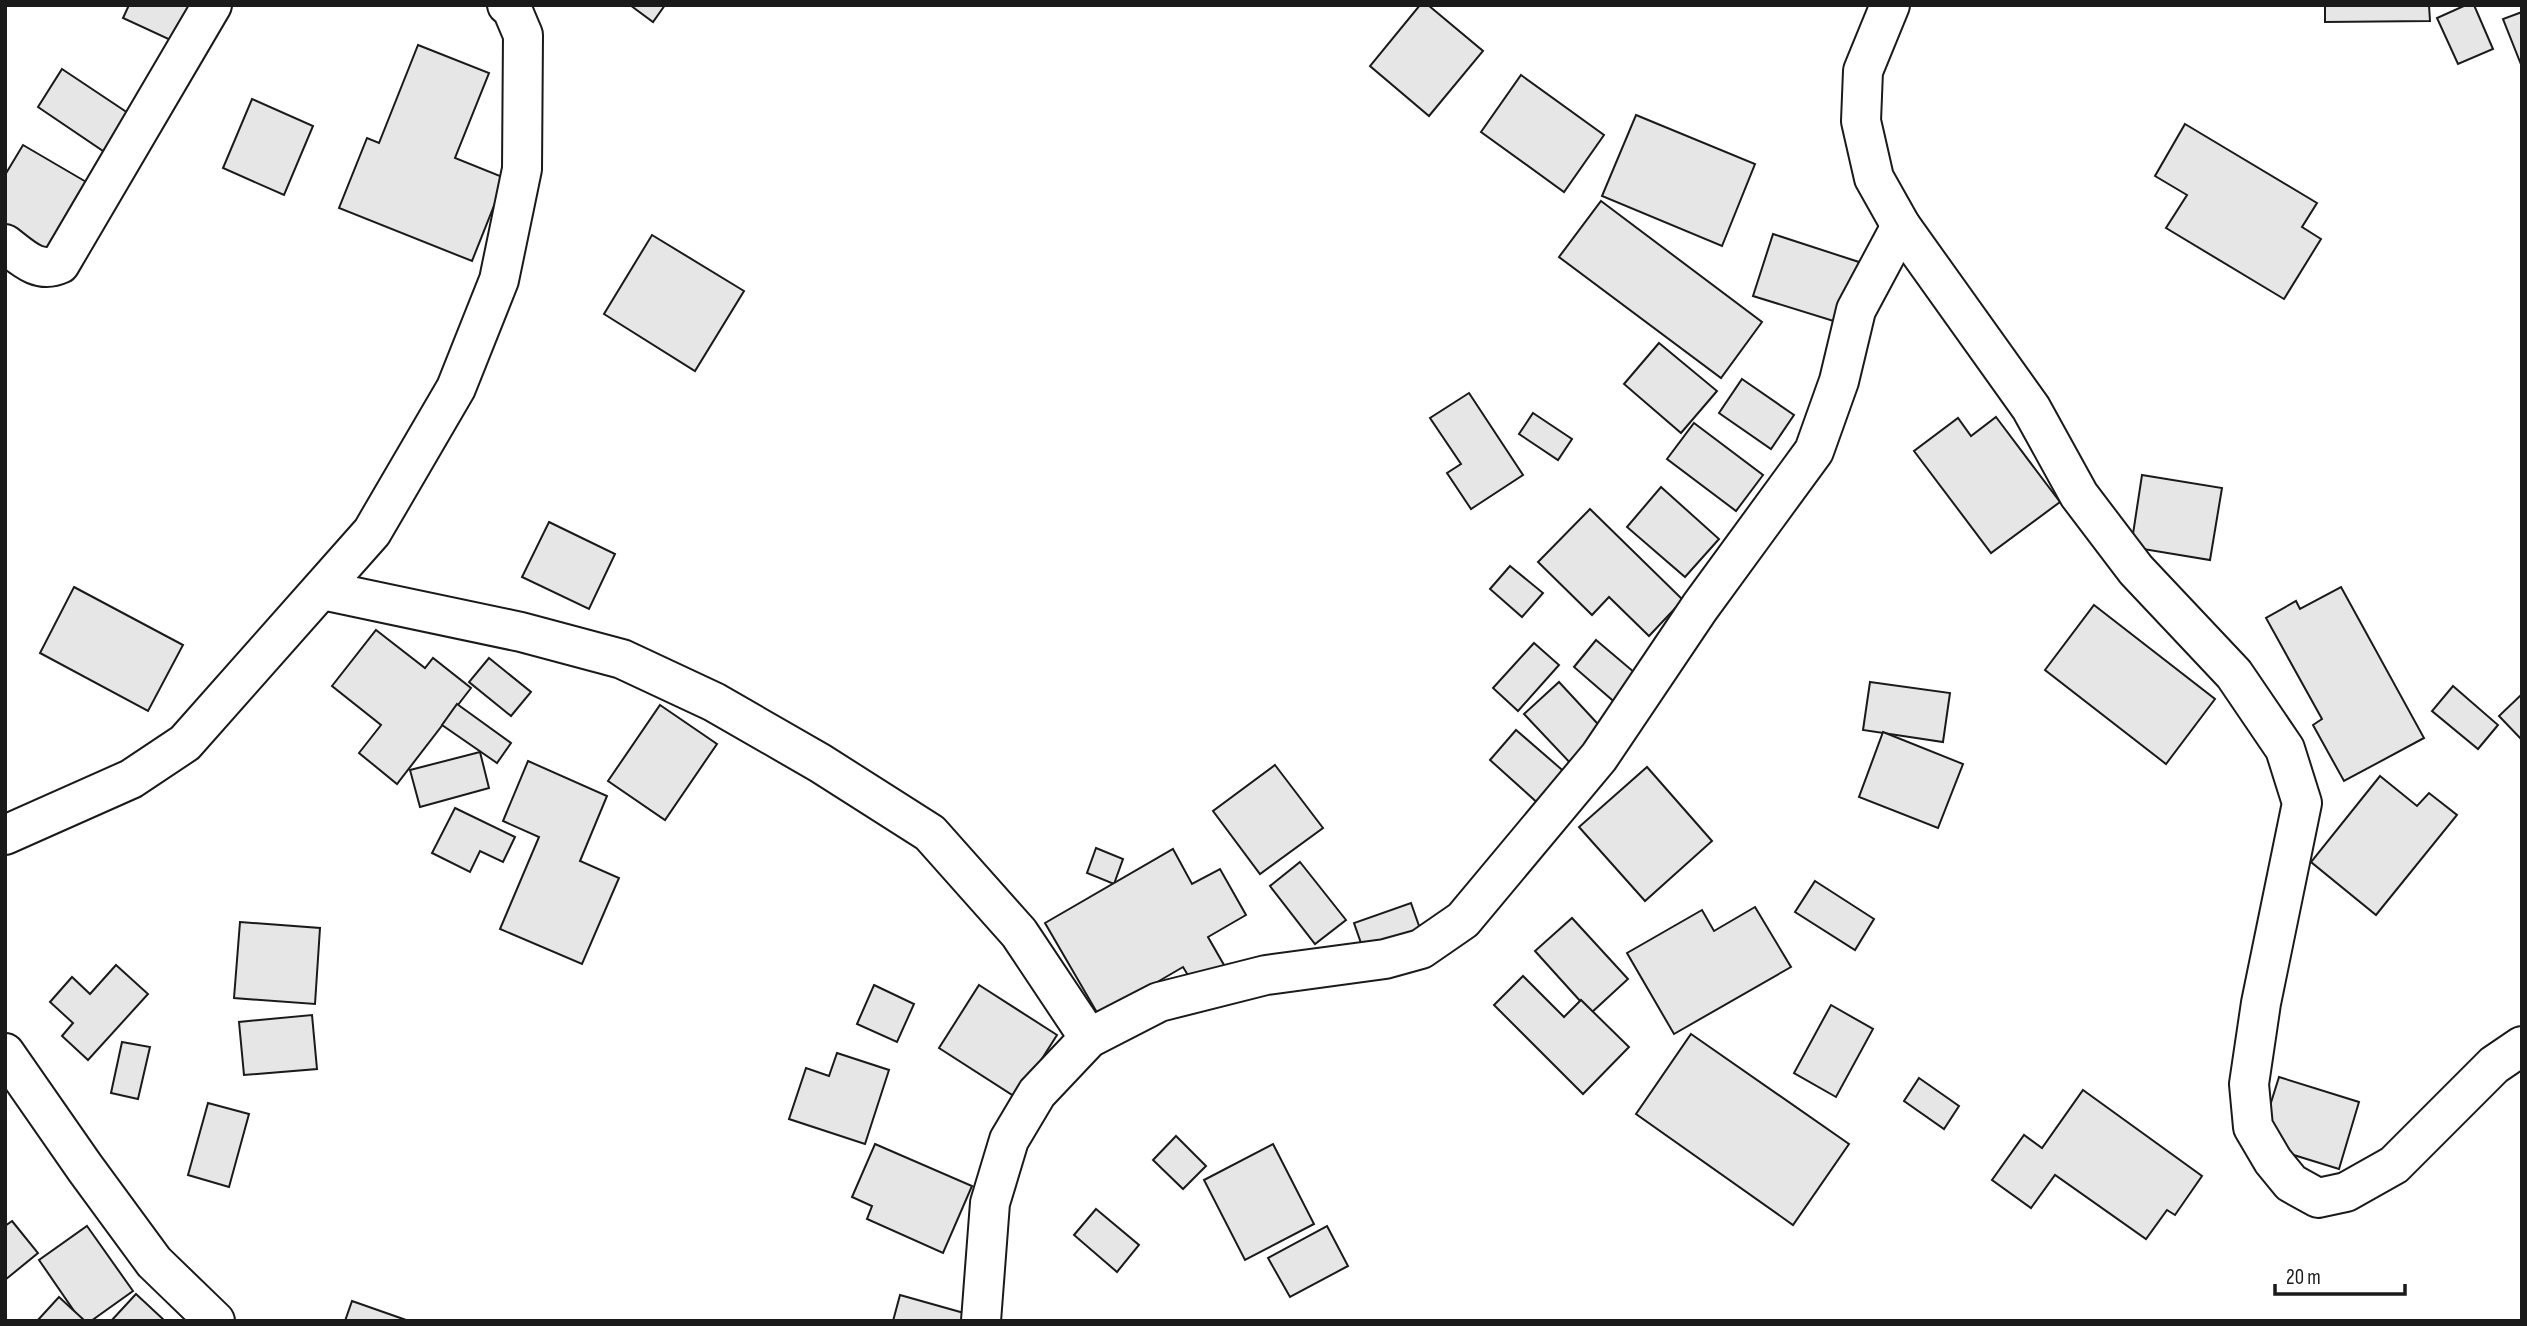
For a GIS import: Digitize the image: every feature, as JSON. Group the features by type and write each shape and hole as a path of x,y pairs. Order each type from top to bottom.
{"street":[{"path":"5,244 37,267 51,268 60,264 212,5"},
{"path":"5,835 131,779 185,743 372,532 456,388 499,280 522,169 523,36 512,9 507,5"},
{"path":"1890,5 1863,71 1861,121 1874,178 1901,226 2031,408 2079,495 2136,570 2234,674 2284,749 2302,803 2260,1003 2249,1084 2253,1127 2273,1161 2291,1183 2318,1198 2346,1192 2394,1165 2494,1065 2522,1046"},
{"path":"981,1321 990,1203 1010,1140 1037,1093 1089,1038 1158,1002 1266,975 1385,959 1421,948 1463,920 1599,757 1700,607 1814,451 1839,381 1856,310 1901,226"},
{"path":"323,590 521,632 622,659 714,702 930,833 1019,933 1089,1038"},
{"path":"5,1053 154,1262 215,1321"}],"building":[{"path":"129,5 194,6 177,43 123,18"},
{"path":"630,5 665,5 653,22"},
{"path":"1420,5 1428,5 1483,51 1429,116 1370,66"},
{"path":"2325,5 2429,5 2430,21 2325,22"},
{"path":"2466,5 2474,5 2493,49 2458,64 2437,18"},
{"path":"2522,12 2522,67 2503,19"},
{"path":"418,45 489,73 455,158 505,178 472,261 339,208 367,138 379,143"},
{"path":"62,69 137,119 112,157 38,107"},
{"path":"1521,75 1604,135 1564,192 1481,132"},
{"path":"252,99 313,126 284,195 223,168"},
{"path":"1636,115 1755,164 1722,246 1602,196"},
{"path":"2185,124 2317,203 2302,227 2321,239 2284,299 2166,228 2187,195 2155,176"},
{"path":"23,145 88,183 44,260 5,237 5,175"},
{"path":"1601,201 1762,322 1721,378 1559,257"},
{"path":"1773,234 1859,262 1840,323 1753,296"},
{"path":"652,235 744,291 695,371 604,314"},
{"path":"1659,343 1717,391 1681,433 1624,384"},
{"path":"1742,379 1794,415 1771,449 1719,413"},
{"path":"1469,393 1523,475 1471,509 1447,473 1461,464 1430,418"},
{"path":"1533,413 1572,439 1558,460 1519,434"},
{"path":"1996,417 2060,502 1991,553 1914,451 1958,418 1971,436"},
{"path":"1694,423 1763,475 1736,511 1667,459"},
{"path":"2142,475 2222,488 2210,560 2131,547"},
{"path":"1661,487 1719,539 1685,577 1627,527"},
{"path":"1590,509 1683,600 1649,636 1609,597 1592,615 1538,562"},
{"path":"549,522 615,554 589,609 522,577"},
{"path":"1510,566 1543,593 1522,617 1490,589"},
{"path":"74,587 183,645 148,711 40,653"},
{"path":"2341,587 2424,738 2344,781 2313,725 2322,719 2266,618 2296,601 2300,609"},
{"path":"2094,605 2215,699 2166,764 2045,670"},
{"path":"376,630 425,668 433,658 471,688 397,784 359,753 381,725 332,686"},
{"path":"1596,640 1641,678 1618,705 1574,667"},
{"path":"1534,643 1559,665 1518,711 1493,688"},
{"path":"489,658 531,692 511,716 469,682"},
{"path":"1559,682 1609,736 1575,768 1524,714"},
{"path":"1870,682 1950,693 1943,742 1863,730"},
{"path":"2453,686 2498,725 2478,749 2432,711"},
{"path":"2522,694 2522,740 2499,716"},
{"path":"457,704 511,743 497,763 442,725"},
{"path":"660,705 717,744 665,820 608,781"},
{"path":"1516,730 1568,775 1541,806 1490,760"},
{"path":"1883,732 1963,764 1938,828 1859,797"},
{"path":"480,752 489,788 420,807 410,770"},
{"path":"528,761 607,796 580,861 619,878 582,964 500,929 539,837 503,821"},
{"path":"1275,765 1323,828 1260,874 1213,811"},
{"path":"1647,767 1712,841 1645,901 1579,827"},
{"path":"2380,776 2417,806 2429,793 2457,815 2376,915 2311,862"},
{"path":"455,808 515,837 503,862 480,851 470,872 432,853"},
{"path":"1096,848 1123,859 1114,884 1087,873"},
{"path":"1173,849 1192,884 1220,869 1246,915 1208,937 1228,972 1197,990 1183,967 1099,1016 1045,923"},
{"path":"1300,862 1346,920 1315,944 1270,886"},
{"path":"1815,881 1874,919 1855,950 1795,912"},
{"path":"1411,903 1425,943 1368,963 1354,923"},
{"path":"1755,907 1791,967 1674,1034 1627,953 1702,910 1714,931"},
{"path":"1572,918 1628,979 1591,1013 1535,951"},
{"path":"240,922 320,928 315,1004 234,998"},
{"path":"116,965 148,994 88,1060 62,1036 73,1023 50,1002 72,977 90,994"},
{"path":"1523,976 1564,1017 1581,1000 1629,1047 1583,1094 1494,1005"},
{"path":"874,985 914,1004 897,1042 857,1024"},
{"path":"979,985 1057,1035 1017,1098 939,1048"},
{"path":"1831,1005 1873,1029 1836,1097 1794,1073"},
{"path":"312,1015 317,1069 244,1075 239,1022"},
{"path":"1691,1034 1849,1144 1793,1225 1636,1114"},
{"path":"122,1042 150,1047 138,1099 111,1093"},
{"path":"837,1053 889,1070 865,1144 789,1119 806,1068 829,1076"},
{"path":"2279,1077 2359,1102 2339,1169 2258,1144"},
{"path":"1919,1078 1959,1106 1944,1129 1904,1101"},
{"path":"2083,1090 2202,1176 2175,1215 2167,1210 2146,1239 2055,1175 2031,1208 1992,1180 2024,1135 2042,1148"},
{"path":"208,1103 249,1114 229,1187 188,1175"},
{"path":"1176,1136 1206,1166 1183,1189 1153,1160"},
{"path":"875,1144 972,1186 943,1253 867,1219 872,1206 852,1197"},
{"path":"1273,1144 1314,1224 1245,1260 1204,1180"},
{"path":"1096,1209 1139,1245 1117,1272 1074,1235"},
{"path":"12,1221 38,1253 5,1280 5,1226"},
{"path":"87,1226 133,1291 91,1321 81,1321 39,1260"},
{"path":"1327,1226 1348,1266 1290,1297 1268,1258"},
{"path":"136,1294 165,1321 111,1321"},
{"path":"900,1295 971,1315 969,1321 893,1321"},
{"path":"59,1297 85,1321 37,1321"},
{"path":"352,1301 409,1321 345,1321"}]}
